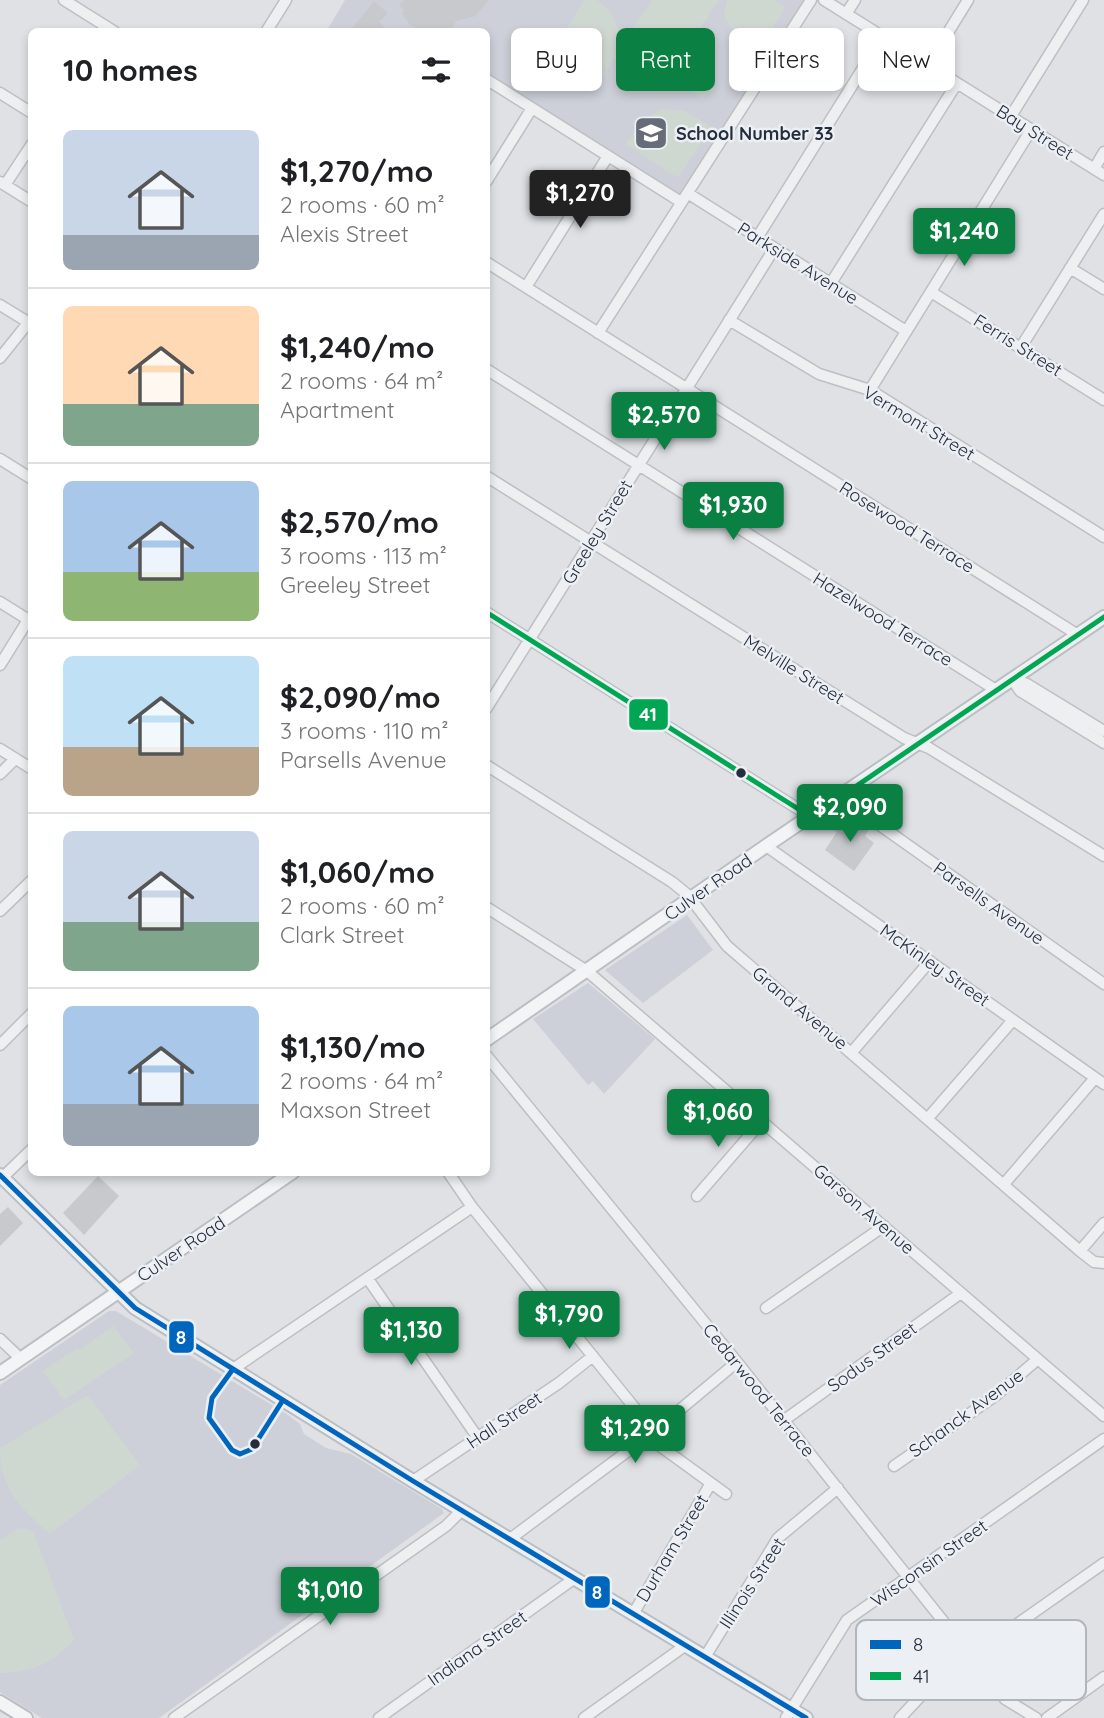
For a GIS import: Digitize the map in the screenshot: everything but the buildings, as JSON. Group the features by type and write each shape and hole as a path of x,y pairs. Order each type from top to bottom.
{"main road":[{"name":"Culver Road","path":"490,1037 1104,617"},
{"path":"1,1176 135,1308 413,1481 705,1657 789,1714 806,1718"},
{"name":"Culver Road","path":"0,1373 287,1176"},
{"path":"0,1702 26,1718"}],"street":[{"path":"64,0 109,28"},
{"path":"268,28 286,0"},
{"path":"598,333 811,0"},
{"name":"Bay Street","path":"824,0 870,28"},
{"path":"846,14 855,0"},
{"path":"951,28 968,0"},
{"path":"1011,116 1083,0"},
{"path":"757,238 858,76"},
{"name":"Parkside Avenue","path":"490,82 608,156 757,238 906,331"},
{"path":"831,283 957,83"},
{"name":"Bay Street","path":"957,83 1104,175"},
{"path":"0,93 28,110"},
{"path":"490,176 532,108"},
{"path":"870,390 1031,130"},
{"path":"28,149 3,183 28,199"},
{"path":"1094,169 1104,152"},
{"path":"526,287 608,156"},
{"path":"1021,347 1104,214"},
{"name":"Greeley Street","path":"490,703 774,249"},
{"name":"Rosewood Terrace","path":"490,264 1078,635"},
{"path":"1070,268 1104,289"},
{"name":"Ferris Street","path":"931,292 1104,400"},
{"path":"0,305 28,320"},
{"name":"Vermont Street","path":"729,320 819,374 870,390 1104,537"},
{"path":"0,358 28,323"},
{"name":"Hazelwood Terrace","path":"490,371 996,690"},
{"path":"0,459 28,476"},
{"name":"Melville Street","path":"490,478 917,745 929,748 1104,856"},
{"path":"0,602 28,620"},
{"path":"490,614 811,817"},
{"path":"0,665 28,624"},
{"path":"1012,679 1027,684 1104,731"},
{"path":"1012,679 1020,691 1104,743"},
{"path":"0,749 28,767"},
{"path":"0,774 15,759"},
{"name":"Grand Avenue","path":"490,768 672,882 691,899 727,946 1080,1251 1094,1262 1104,1263"},
{"name":"Parsells Avenue","path":"840,797 1104,984"},
{"name":"McKinley Street","path":"766,846 1100,1081"},
{"path":"0,911 28,884"},
{"name":"Garson Avenue","path":"490,910 587,971 1104,1416"},
{"path":"852,1052 930,961"},
{"path":"0,1045 28,1017"},
{"path":"928,1118 1013,1020"},
{"name":"Cedarwood Terrace","path":"490,1060 944,1620"},
{"path":"1004,1184 1100,1081"},
{"path":"697,1196 762,1121"},
{"path":"1,1176 28,1152"},
{"path":"451,1176 472,1207 593,1356 660,1446 726,1494"},
{"path":"233,1368 472,1207"},
{"path":"1080,1251 1104,1223"},
{"path":"766,1308 884,1226"},
{"path":"368,1279 478,1438"},
{"name":"Sodus Street","path":"783,1421 961,1293"},
{"path":"0,1339 21,1359"},
{"name":"Hall Street","path":"413,1481 559,1384 593,1356"},
{"name":"Schanck Avenue","path":"894,1466 995,1396 1038,1359"},
{"path":"510,1539 652,1433 737,1362"},
{"name":"Wisconsin Street","path":"789,1714 847,1620 1104,1439"},
{"name":"Durham Street","path":"633,1614 711,1483"},
{"name":"Illinois Street","path":"705,1657 778,1538 838,1488"},
{"path":"174,1718 446,1526 462,1510"},
{"path":"1023,1620 1104,1563"},
{"name":"Indiana Street","path":"379,1718 575,1578"},
{"path":"584,1718 686,1646"},
{"path":"1086,1690 1104,1677"},
{"path":"900,1718 917,1700"},
{"name":"Cedarwood Terrace","path":"1007,1700 1036,1718"},
{"path":"1047,1718 1072,1700"}],"shaded area":[{"name":"School Number 33","path":"345,0 805,0 787,28 729,28 729,91 747,91 681,195 514,91 602,91 602,28 511,28 511,89 490,76 490,28 328,28"},
{"path":"584,0 597,0 609,10 618,28 614,56 616,53 616,60 613,58 604,76 602,28 567,28"},
{"path":"652,0 719,0 700,28 633,28"},
{"path":"727,0 774,0 784,6 772,28 732,28 724,15"},
{"path":"694,91 712,91 701,98"},
{"path":"662,109 684,111 712,127 679,176 626,144 643,121"},
{"path":"687,915 713,950 643,1003 605,970"},
{"path":"588,983 655,1039 604,1094 593,1081 588,1085 533,1019"},
{"path":"109,1311 116,1311 285,1413 300,1424 304,1434 326,1448 351,1454 442,1509 444,1513 159,1718 42,1718 0,1692 0,1385"},
{"path":"113,1326 134,1353 64,1400 43,1371 77,1348 80,1350"},
{"path":"88,1395 140,1465 50,1534 14,1497 4,1475 0,1448"},
{"path":"19,1528 33,1531 74,1640 41,1665 22,1671 0,1673 0,1540"}],"transit line":[{"name":"41","path":"490,615 811,817"},
{"name":"41","path":"811,817 1104,617"},
{"name":"8","path":"0,1175 135,1308 413,1481 806,1718"},
{"name":"8","path":"233,1369 212,1398 209,1418 232,1450 240,1454 252,1449 283,1400"}],"place":[{"name":"School Number 33","path":"651,133"}]}
